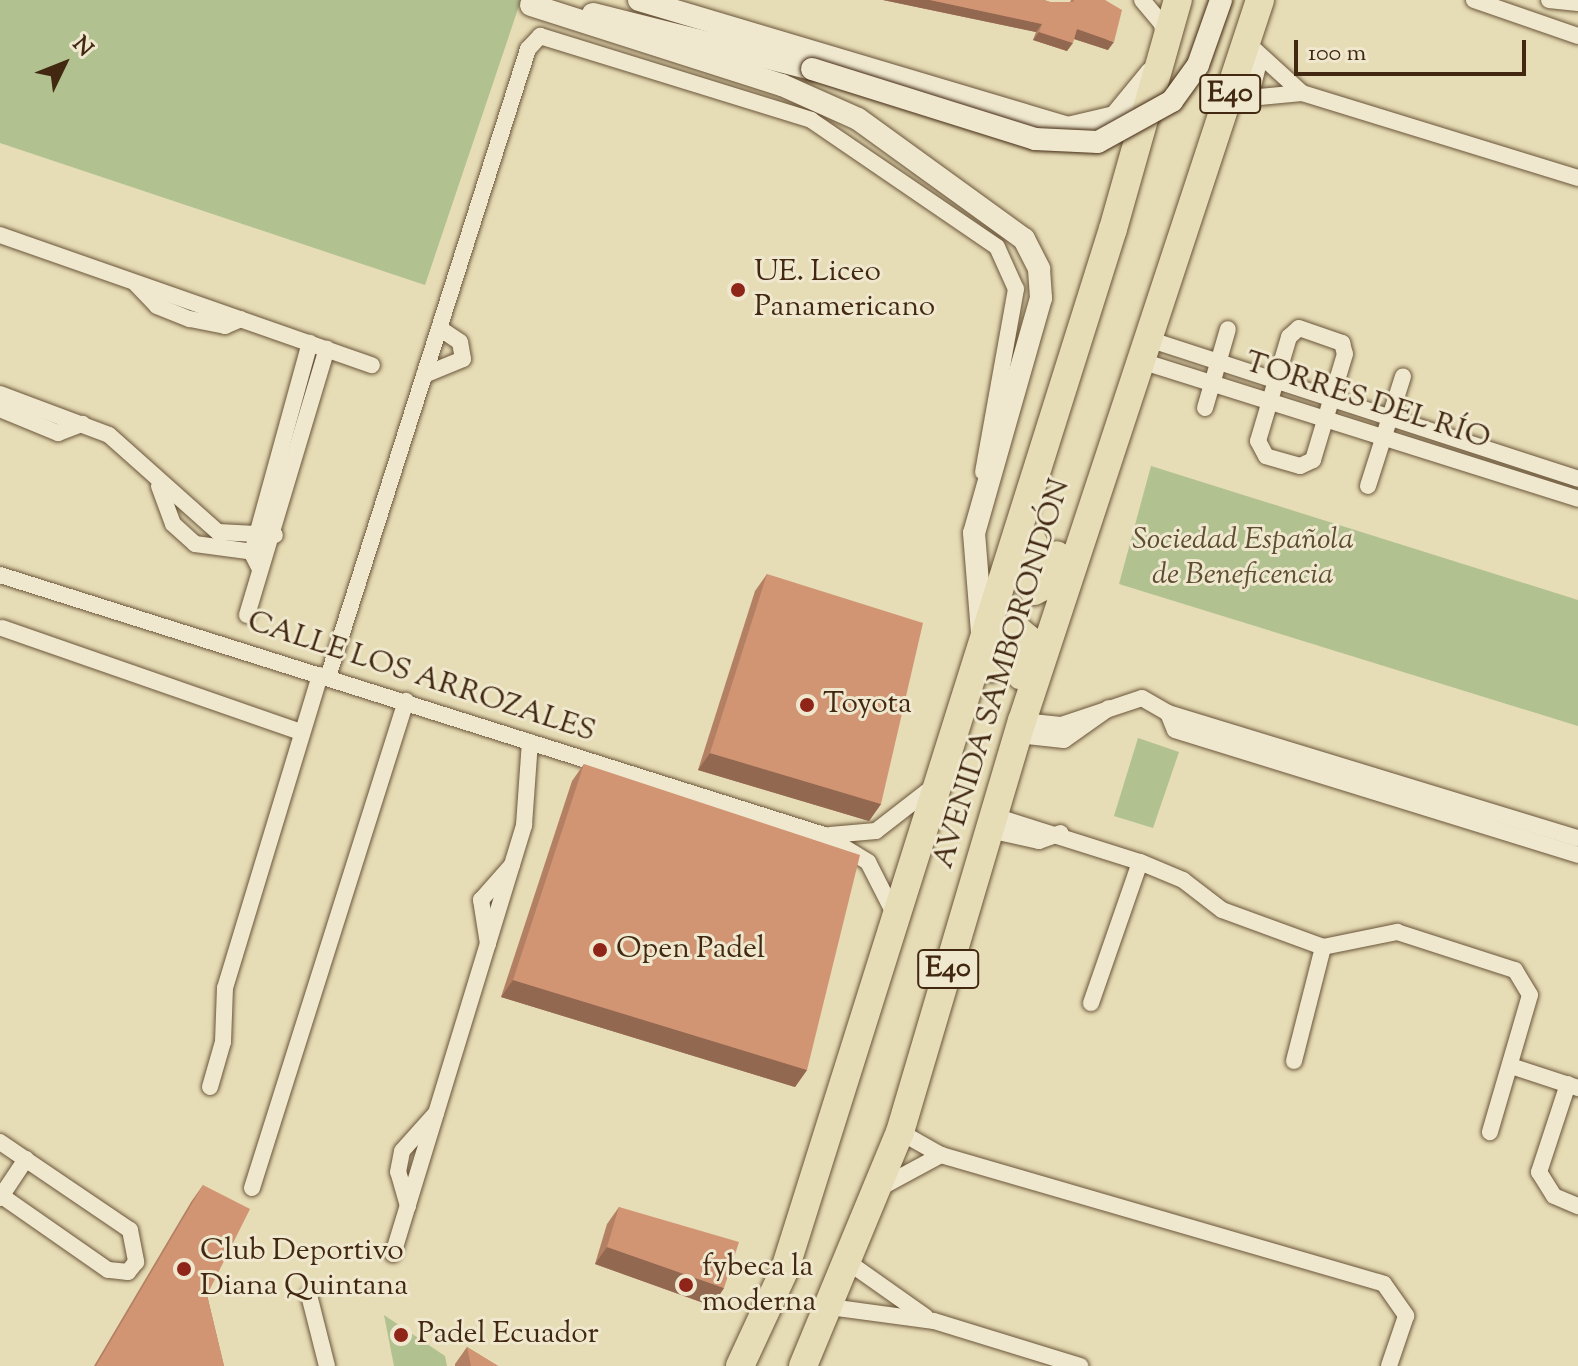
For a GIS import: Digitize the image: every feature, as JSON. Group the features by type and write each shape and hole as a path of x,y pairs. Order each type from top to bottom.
{"highway":[{"name":"AVENIDA SAMBORONDÓN","path":"740,1366 785,1269 1088,308 1178,0"},
{"name":"AVENIDA SAMBORONDÓN","path":"803,1366 900,1132 1020,728 1138,360 1240,97 1253,50 1260,0"},
{"path":"1088,308 1063,437 1023,575 1034,591 1048,584 1077,494 1138,360"},
{"path":"939,782 963,744 1003,639 1015,628 1028,639 1011,708 1020,728"}],"main road":[{"path":"639,0 1068,128 1103,123 1128,107 1163,46"},
{"path":"522,3 674,30 812,69 1035,139 1082,145 1128,132 1172,101 1198,65 1221,0"},
{"path":"522,3 782,85 858,119 1015,228 1039,269 1041,298 974,533 983,642"}],"street":[{"path":"1142,0 1162,24 1163,46"},
{"path":"1474,0 1578,36"},
{"path":"1549,0 1578,3"},
{"path":"210,1087 223,1042 225,988 301,732 324,676 528,49 540,36 783,108 870,154 985,235 1007,260 1016,289 974,533"},
{"path":"1253,50 1302,93"},
{"path":"1240,97 1302,93 1578,178"},
{"path":"0,235 372,365"},
{"path":"424,375 463,359 460,342 439,328"},
{"path":"1299,328 1345,348 1332,398 1308,466 1277,459 1258,441 1277,379 1299,328"},
{"path":"1205,408 1228,329"},
{"path":"159,486 173,524 195,544 255,560 270,553 310,343"},
{"path":"247,615 257,535 327,349"},
{"name":"TORRES DEL RÍO","path":"1138,360 1219,362 1578,479"},
{"name":"TORRES DEL RÍO","path":"1138,360 1578,499"},
{"path":"1368,486 1403,376"},
{"path":"0,394 82,424 121,444 159,486 218,532 275,535"},
{"path":"0,409 58,433 82,424"},
{"path":"1472,465 1476,445"},
{"path":"1529,483 1534,464"},
{"name":"CALLE LOS ARROZALES","path":"0,575 824,835 868,862 895,916"},
{"path":"2,628 301,732"},
{"path":"1020,728 1061,725 1142,698 1168,713 1249,734 1350,766 1455,808 1572,845"},
{"path":"252,1188 406,701"},
{"path":"1168,713 1175,730 1344,782 1455,808"},
{"path":"1244,751 1249,734"},
{"path":"393,1254 513,864 528,803 530,742"},
{"path":"1344,782 1350,766"},
{"name":"CALLE LOS ARROZALES","path":"824,835 876,831 939,782"},
{"path":"992,823 1039,841 1062,833 1140,862 1183,880 1222,910 1323,947 1397,932 1515,970 1530,995 1490,1132"},
{"path":"1091,1003 1140,862"},
{"path":"1294,1061 1323,947"},
{"path":"1511,1066 1573,1086 1539,1172 1554,1196 1578,1206"},
{"path":"900,1132 941,1155 1384,1284 1406,1316 1389,1366"},
{"path":"914,1174 925,1146"},
{"path":"2,1148 26,1159 130,1230 140,1250 128,1272 108,1270 1,1197 26,1159"},
{"path":"878,1189 914,1174 941,1155"},
{"path":"848,1262 878,1290 934,1321"},
{"path":"870,1311 878,1290"},
{"path":"309,1295 327,1366"},
{"path":"830,1307 934,1321 1080,1366"}],"green space":[{"path":"0,0 521,0 425,285 0,143"},
{"name":"Sociedad Española de Beneficencia","path":"1151,466 1578,600 1578,726 1119,584"},
{"path":"1138,738 1179,752 1153,828 1114,816"},
{"name":"Padel Ecuador","path":"384,1315 445,1356 447,1366 394,1366"}],"building":[{"path":"930,0 1105,0 1122,10 1114,42 1077,29 1073,43 1039,32 1042,24"},
{"name":"Toyota","path":"767,574 923,623 881,804 710,753"},
{"path":"584,764 860,855 807,1070 513,980"},
{"name":"Club Deportivo Diana Quintana","path":"203,1185 250,1209 207,1295 224,1366 96,1366"},
{"path":"619,1207 739,1242 724,1288 607,1247"},
{"path":"467,1347 498,1366 471,1366"}],"place":[{"name":"UE. Liceo Panamericano","path":"738,290"},
{"name":"Toyota","path":"807,705"},
{"name":"Open Padel","path":"600,950"},
{"name":"Club Deportivo Diana Quintana","path":"184,1269"},
{"name":"fybeca la moderna","path":"686,1285"},
{"name":"Padel Ecuador","path":"401,1335"}]}
